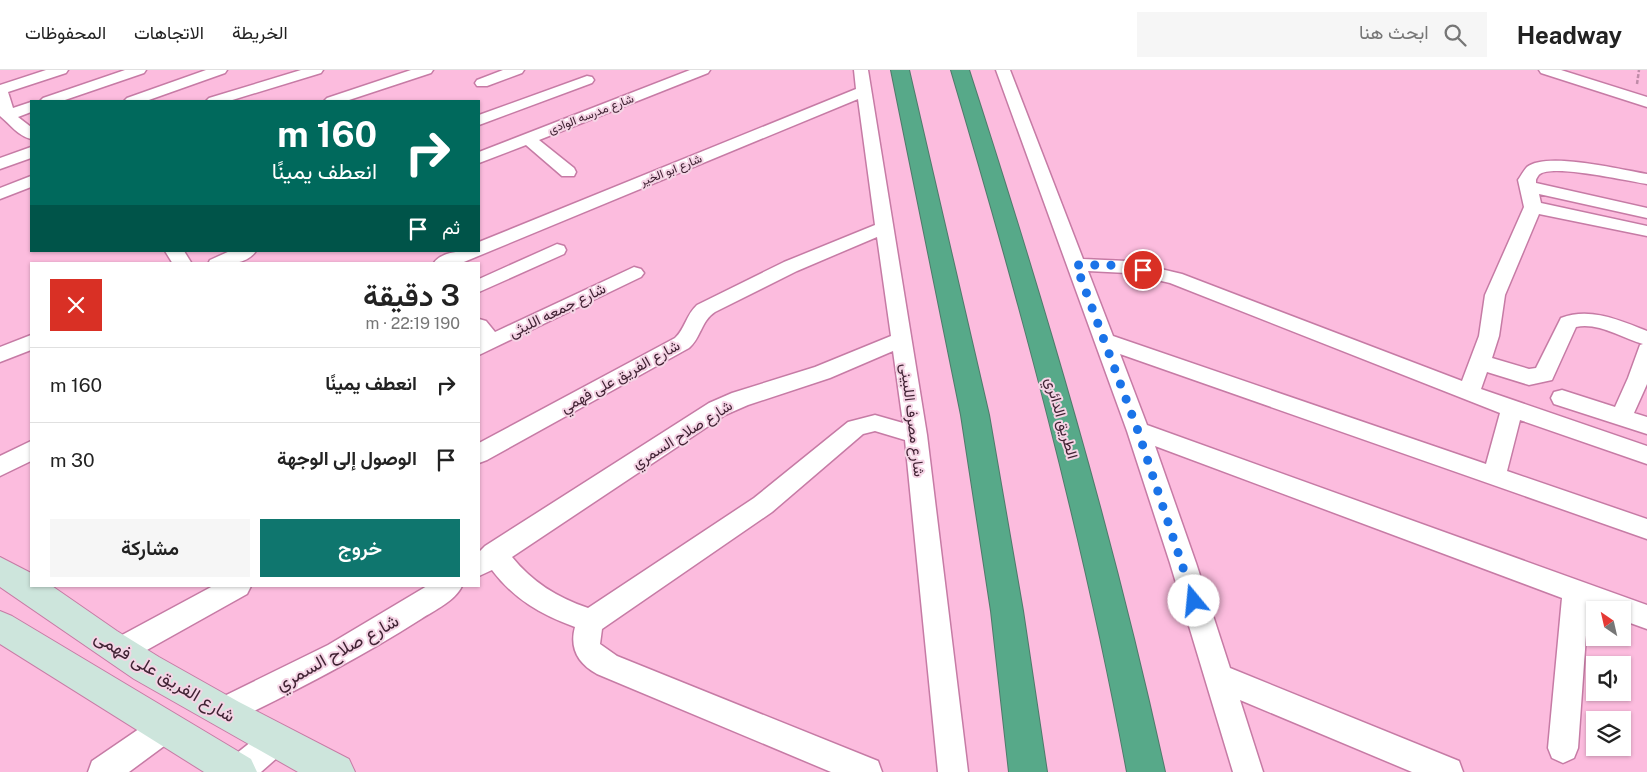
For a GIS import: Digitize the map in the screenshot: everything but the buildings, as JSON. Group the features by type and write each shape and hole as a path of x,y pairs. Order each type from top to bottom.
{"highway":[{"path":"900,70 975,415 1007,611 1028,772"},
{"name":"الطريق الدائري","path":"960,70 1001,201 1065,425 1116,630 1146,772"}],"street":[{"path":"30,133 12,120 0,91 61,70 83,89"},
{"path":"51,100 139,70"},
{"path":"135,100 220,70"},
{"path":"217,100 316,70"},
{"path":"335,100 426,70"},
{"path":"482,83 517,70"},
{"name":"شارع مدرسه الوادى","path":"482,153 528,139 703,70"},
{"path":"1003,70 1138,431 1248,772"},
{"path":"1546,70 1647,102"},
{"path":"1572,70 1647,94"},
{"path":"480,120 585,74 612,106"},
{"name":"شارع مصرف اللبينى","path":"862,80 903,339 916,435 953,772"},
{"name":"شارع ابو الخير","path":"480,248 862,80"},
{"path":"0,131 30,108"},
{"path":"528,139 568,172"},
{"path":"0,164 30,152"},
{"path":"1470,393 1490,336 1495,295 1533,208 1527,180 1534,170 1545,166 1562,166 1647,179"},
{"path":"0,194 30,181"},
{"path":"1529,186 1647,213"},
{"path":"1533,208 1647,231"},
{"name":"شارع الفريق على فهمي","path":"480,453 682,343 688,339 692,333 693,322 704,310 767,276 885,227"},
{"path":"480,286 557,250"},
{"path":"222,262 245,252"},
{"path":"447,262 470,252"},
{"path":"1076,265 1127,267 1175,278 1512,409 1647,455"},
{"name":"شارع جمعه الليثى","path":"483,339 634,273"},
{"path":"1480,362 1540,377 1546,372 1568,323 1574,319 1592,320 1647,338"},
{"name":"شارع صلاح السمري","path":"487,560 717,409 735,400 810,378 903,339"},
{"path":"1105,341 1647,529"},
{"path":"0,355 30,342"},
{"path":"1621,418 1639,378 1647,350"},
{"path":"1562,398 1647,426"},
{"path":"1494,477 1512,409"},
{"path":"867,772 594,659 586,648 586,634 591,621 763,505 856,428 875,423 916,435"},
{"path":"1138,431 1647,617"},
{"path":"0,467 30,451"},
{"path":"487,560 534,597 563,612 591,621"},
{"name":"شارع الفريق على فهمى","path":"17,576 30,586"},
{"name":"شارع الفريق على فهمى","path":"32,587 119,651 222,712 336,772"},
{"path":"119,651 236,587"},
{"name":"شارع صلاح السمري","path":"222,712 340,653 448,587"},
{"path":"1563,748 1576,591"},
{"path":"0,626 238,772 276,740"},
{"path":"1218,676 1448,772"},
{"path":"103,772 165,728"}],"route":[{"path":"1143,270 1110,265 1076,265 1138,431 1194,601"}]}
